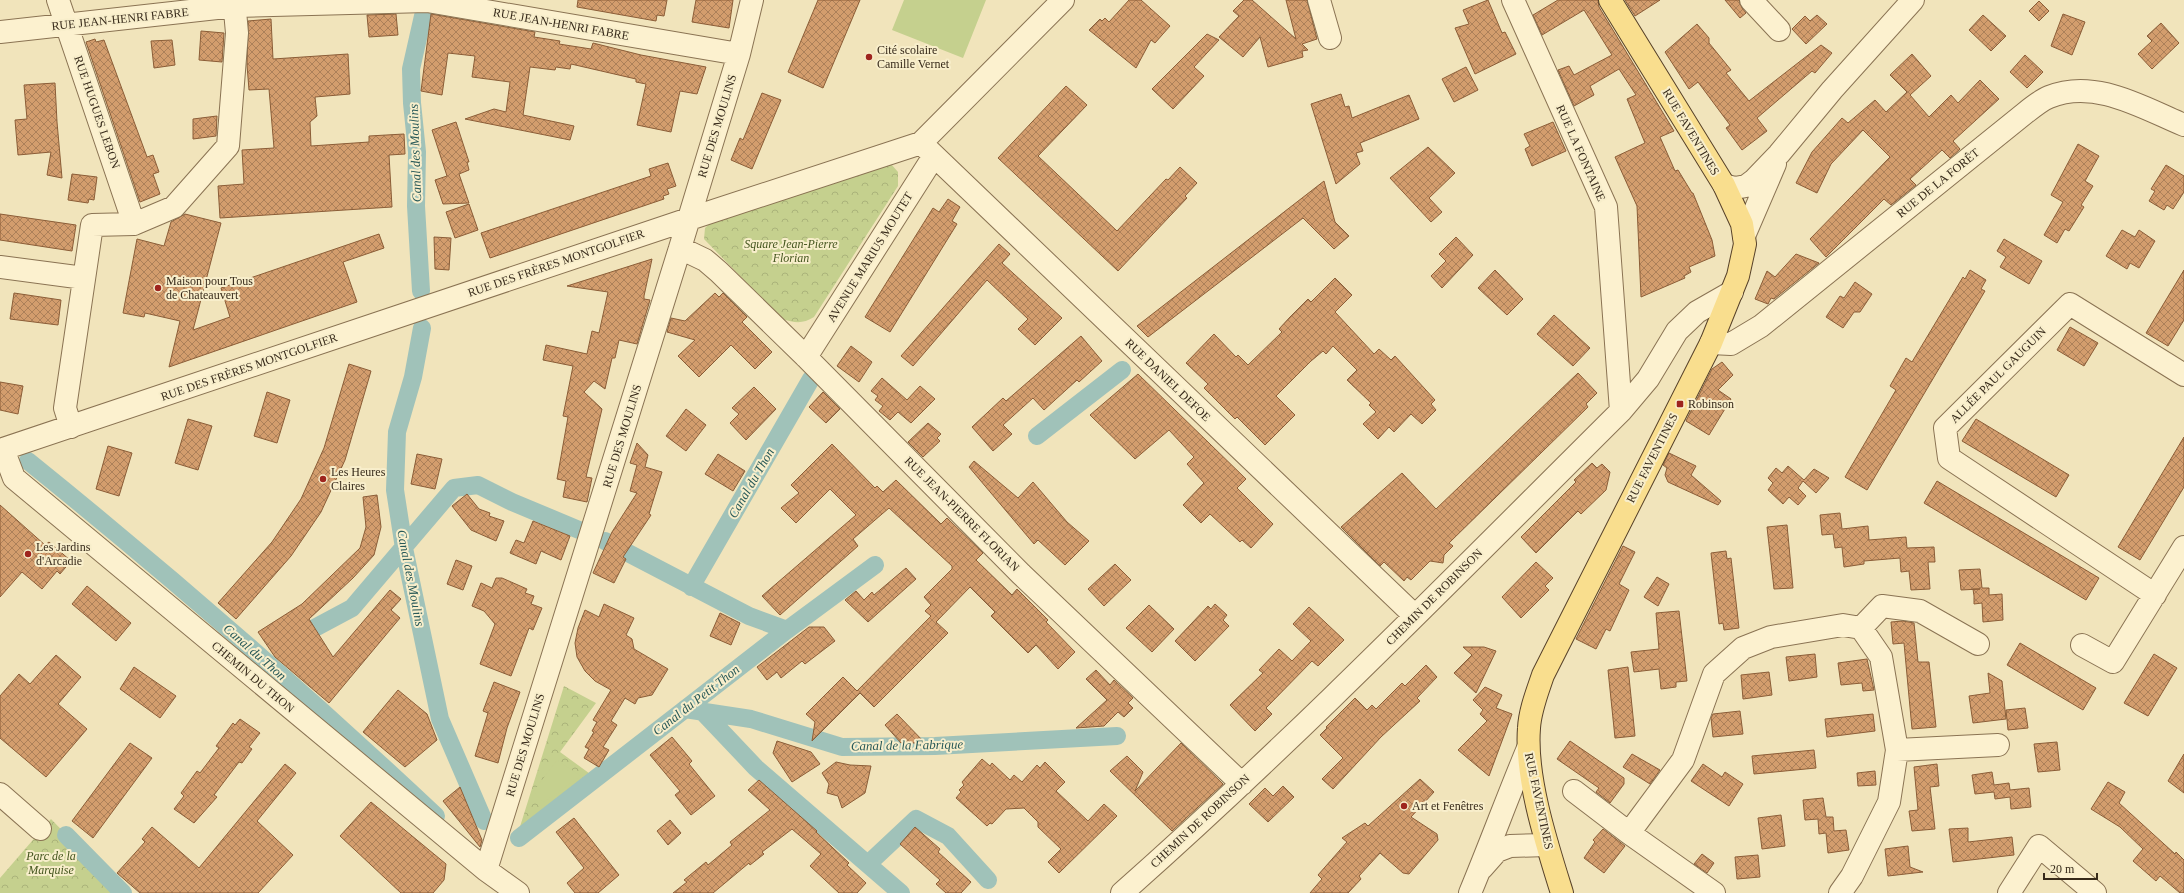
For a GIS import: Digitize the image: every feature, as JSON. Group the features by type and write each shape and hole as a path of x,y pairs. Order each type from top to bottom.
{"main road":[{"name":"RUE FAVENTINES","path":"1562,893 1547,845 1528,748 1529,727 1533,703 1543,675 1712,343 1732,292 1743,257 1744,236 1742,224 1736,208 1724,185 1610,0"}],"street":[{"name":"RUE HUGUES LEBON","path":"58,0 68,25 134,224"},
{"name":"RUE DES MOULINS","path":"490,873 739,54 752,0"},
{"name":"RUE DES FRÈRES MONTGOLFIER","path":"1,450 689,218 928,150 1062,0"},
{"path":"1319,0 1330,38"},
{"name":"RUE LA FONTAINE","path":"1513,0 1606,207 1621,411"},
{"path":"1751,0 1779,30"},
{"path":"1724,185 1735,188 1746,186 1779,154 1832,90 1913,0"},
{"name":"RUE JEAN-HENRI FABRE","path":"0,32 68,25 234,3 428,1 739,54"},
{"path":"71,427 65,408 92,225 134,224 174,207 228,146 237,33 234,3"},
{"name":"RUE DE LA FORÊT","path":"1712,343 1730,344 1761,326 2018,118 2049,97 2085,90 2120,98 2184,125"},
{"name":"AVENUE MARIUS MOUTET","path":"806,357 928,150"},
{"name":"RUE DANIEL DEFOE","path":"928,150 1415,616"},
{"path":"1744,236 1779,154"},
{"name":"RUE JEAN-PIERRE FLORIAN","path":"680,248 705,260 806,357 1021,574 1242,784"},
{"path":"0,267 84,278"},
{"name":"CHEMIN DE ROBINSON","path":"1122,893 1242,784 1415,616 1621,411 1648,379 1677,331 1697,312 1732,292"},
{"name":"ALLÉE PAUL GAUGUIN","path":"2155,595 1949,458 1945,428 2070,304 2183,373"},
{"name":"CHEMIN DU THON","path":"1,450 14,478 490,873 518,893"},
{"path":"2082,645 2113,662 2184,547"},
{"path":"1861,628 1882,606 1920,611 1978,644"},
{"path":"1628,833 1683,760 1714,674 1731,658 1743,648 1771,637 1843,625 1861,628 1881,657 1896,750 1889,802 1852,876 1840,893"},
{"path":"1896,750 1998,746"},
{"path":"1470,893 1481,869 1499,815 1528,748"},
{"path":"1574,791 1628,833 1714,893"},
{"path":"0,794 40,829"},
{"path":"1481,869 1497,851 1510,846 1547,845"},
{"path":"2009,893 2039,846 2095,893"}],"green space":[{"path":"904,0 986,0 963,58 892,30"},
{"name":"Square Jean-Pierre Florian","path":"885,163 891,164 898,172 898,186 814,317 806,321 799,322 782,319 704,239 705,228 712,221"},
{"path":"564,686 596,703 560,752 593,776 518,833"},
{"path":"557,760 581,776 544,802 533,792"},
{"name":"Parc de la Marquise","path":"51,819 123,893 0,893 0,878"}],"building":[{"path":"578,0 667,0 664,16 657,15 656,21 577,7"},
{"path":"696,0 733,0 729,28 692,22"},
{"path":"818,0 860,0 823,88 788,72"},
{"path":"1129,0 1141,0 1170,26 1155,43 1151,40 1136,68 1089,30 1100,19 1102,21 1105,18 1109,22"},
{"path":"1244,0 1252,0 1296,39 1286,0 1307,0 1317,39 1302,44 1308,50 1302,51 1303,57 1268,67 1260,37 1243,57 1219,37 1239,16 1233,11"},
{"path":"1488,0 1502,33 1505,32 1516,54 1475,74 1455,28 1469,24 1463,10"},
{"path":"1558,0 1598,0 1599,7 1674,131 1660,137 1675,171 1678,170 1693,193 1712,240 1715,256 1689,267 1691,272 1684,276 1685,278 1641,297 1637,206 1615,157 1645,143 1627,99 1636,95 1619,69 1590,86 1594,95 1574,106 1558,70 1569,66 1574,75 1612,55 1584,10 1542,35 1533,15"},
{"path":"1625,0 1660,0 1635,16"},
{"path":"1725,0 1739,0 1746,13 1740,18"},
{"path":"2039,1 2049,11 2039,21 2029,11"},
{"path":"396,14 398,35 369,37 367,15"},
{"path":"431,14 535,32 534,37 560,41 559,44 591,49 593,43 641,55 706,67 697,94 680,91 671,132 637,125 646,84 636,82 636,79 571,64 570,69 556,67 555,70 530,67 523,115 574,126 570,140 465,119 494,109 506,112 510,82 472,77 475,56 448,53 442,95 421,91"},
{"path":"2063,14 2085,22 2072,55 2051,46"},
{"path":"1817,15 1827,24 1806,44 1792,29 1805,16 1810,21"},
{"path":"1983,15 2006,36 1991,51 1969,30"},
{"path":"271,19 273,59 348,54 350,94 315,97 317,116 310,122 311,146 369,142 369,136 404,134 405,154 389,155 392,207 220,218 218,186 244,184 242,150 274,148 269,89 249,90 247,65 248,21"},
{"path":"2161,23 2179,43 2152,69 2138,54 2152,41 2147,36"},
{"path":"1697,24 1709,38 1709,43 1731,70 1726,73 1749,101 1821,45 1832,53 1815,73 1812,71 1757,118 1767,131 1742,150 1726,128 1730,125 1698,82 1689,89 1665,52"},
{"path":"201,31 224,33 222,62 199,60"},
{"path":"1207,34 1219,40 1194,67 1204,76 1173,109 1152,89"},
{"path":"95,39 96,42 104,40 147,157 153,155 159,172 153,174 160,194 140,202 86,42"},
{"path":"172,40 175,65 154,68 151,41"},
{"path":"1912,54 1931,76 1910,95 1929,117 1951,95 1958,103 1980,80 1999,99 1953,141 1960,149 1950,158 1942,150 1910,179 1916,185 1891,205 1884,199 1826,257 1810,239 1890,157 1863,130 1831,164 1817,193 1796,183 1812,152 1842,118 1848,123 1875,100 1886,112 1907,92 1890,75"},
{"path":"2025,55 2043,72 2027,88 2010,72"},
{"path":"1466,67 1478,90 1454,102 1442,79"},
{"path":"55,83 62,178 47,175 51,152 18,155 15,120 27,119 24,85"},
{"path":"1066,86 1087,105 1038,156 1117,231 1166,179 1168,180 1180,167 1197,183 1185,196 1187,198 1118,271 998,158"},
{"path":"762,93 781,100 752,169 731,160 740,138 743,140"},
{"path":"1341,94 1345,107 1349,106 1352,118 1409,95 1419,119 1360,143 1363,151 1356,153 1360,164 1336,184 1311,104"},
{"path":"217,116 216,136 193,139 193,119"},
{"path":"456,122 469,162 467,162 469,170 459,174 469,203 443,204 435,180 447,176 432,130"},
{"path":"1553,122 1566,151 1532,166 1525,149 1530,146 1524,134"},
{"path":"2078,144 2099,156 2085,181 2093,186 2081,205 2084,207 2069,231 2065,229 2057,243 2044,235 2063,202 2051,195"},
{"path":"1428,147 1455,173 1429,198 1442,212 1431,222 1390,178"},
{"path":"668,163 676,186 667,189 669,194 663,196 664,199 490,258 481,233 651,176 649,169"},
{"path":"2166,165 2184,176 2184,192 2173,209 2167,205 2164,210 2149,201 2155,191 2151,189"},
{"path":"72,174 97,177 94,200 89,199 88,203 68,200"},
{"path":"1324,181 1335,222 1349,236 1334,249 1303,218 1148,337 1137,326"},
{"path":"948,199 960,207 952,221 957,224 890,332 865,317 933,208 939,212"},
{"path":"469,204 478,230 455,238 446,212"},
{"path":"0,214 76,225 72,251 0,240"},
{"path":"185,214 221,223 193,330 230,317 221,288 379,234 384,248 343,262 357,302 169,367 180,321 145,313 144,317 123,313 137,239 164,246 171,222"},
{"path":"2122,230 2135,237 2139,230 2155,241 2139,268 2130,263 2127,269 2106,256"},
{"path":"434,237 451,238 449,270 435,269"},
{"path":"1456,237 1473,255 1442,288 1431,276 1446,261 1439,254"},
{"path":"2004,239 2042,261 2029,284 2000,267 2006,257 1997,251"},
{"path":"999,244 1010,254 1002,263 1062,318 1035,345 1018,329 1028,319 987,280 913,366 901,356"},
{"path":"1796,254 1819,263 1774,299 1771,298 1768,304 1755,299 1767,271 1775,277"},
{"path":"652,259 644,296 644,299 650,300 637,344 619,340 615,358 612,358 605,389 594,381 584,392 602,409 586,477 592,478 587,502 563,497 566,481 557,479 568,417 563,416 573,366 543,360 546,345 587,354 592,331 599,333 608,292 567,286"},
{"path":"1495,270 1523,299 1507,315 1478,288"},
{"path":"1970,270 1986,280 1981,289 1985,291 1867,490 1845,477 1896,390 1890,386 1906,358 1912,362 1963,277 1965,279"},
{"path":"2184,270 2184,320 2168,346 2146,333"},
{"path":"1335,278 1352,295 1335,312 1374,354 1379,349 1391,360 1395,356 1435,400 1431,404 1436,410 1422,424 1411,414 1394,432 1389,427 1378,439 1363,424 1376,412 1369,405 1371,403 1347,380 1357,370 1333,346 1326,354 1323,351 1311,361 1276,396 1295,415 1265,445 1237,417 1235,419 1204,388 1208,384 1186,363 1214,334 1236,357 1238,355 1248,365 1282,332 1279,329 1308,299 1311,302"},
{"path":"1855,282 1872,294 1860,312 1854,312 1843,328 1826,317 1840,296 1844,298"},
{"path":"14,293 61,300 58,325 10,319"},
{"path":"715,293 719,297 723,293 747,317 742,322 772,352 755,369 731,345 699,377 678,356 695,340 667,332 671,318 685,321"},
{"path":"1554,315 1590,348 1573,366 1537,334"},
{"path":"2070,327 2098,343 2084,366 2057,350"},
{"path":"1081,336 1102,361 1079,382 1077,380 1044,410 1033,398 1003,425 1012,434 993,451 972,427 1003,398 1006,401"},
{"path":"851,346 872,362 859,382 837,366"},
{"path":"1722,362 1733,375 1718,390 1731,399 1709,435 1686,421 1712,369"},
{"name":"Les Heures Claires","path":"349,364 371,371 345,460 321,512 291,556 236,619 218,603 272,542 301,499 324,448"},
{"path":"1578,373 1597,393 1586,404 1588,407 1449,543 1453,546 1444,555 1443,563 1430,561 1411,580 1407,577 1404,581 1384,562 1380,566 1341,527 1402,473 1436,509"},
{"path":"1138,374 1246,479 1237,488 1273,524 1251,548 1242,540 1240,542 1210,514 1201,523 1183,505 1204,483 1187,464 1194,457 1169,430 1135,459 1090,415"},
{"path":"882,378 907,400 920,386 935,399 911,423 898,412 890,420 879,411 883,406 875,400 878,396 871,391"},
{"path":"0,382 23,386 18,414 0,410"},
{"path":"754,387 776,409 746,440 730,423 739,414 732,408"},
{"path":"267,392 290,400 277,443 254,436"},
{"path":"823,392 840,409 826,423 809,407"},
{"path":"686,409 706,425 686,451 666,436"},
{"path":"188,419 212,426 198,470 175,463"},
{"path":"1976,419 2069,475 2056,497 1962,441"},
{"path":"928,423 941,434 937,438 940,441 923,457 908,442"},
{"path":"2184,437 2184,487 2140,560 2118,547"},
{"path":"637,443 648,455 645,467 662,472 649,514 651,515 623,557 626,559 614,583 593,573 612,532 637,493 630,491 637,465 630,463"},
{"path":"832,444 875,488 877,486 883,492 896,480 941,524 947,518 983,553 976,560 1012,595 1017,589 1048,620 1046,622 1075,652 1058,669 1036,645 1028,653 991,616 995,612 970,587 936,622 948,633 874,707 860,693 812,741 815,722 806,714 843,677 857,691 931,616 925,611 931,605 924,597 952,569 952,566 889,508 853,539 858,546 780,615 762,596 856,515 830,489 796,523 781,508 799,493 791,485"},
{"path":"108,446 132,453 119,496 96,489"},
{"path":"1669,453 1696,466 1691,475 1721,501 1718,505 1668,482 1665,475 1667,468 1663,465"},
{"path":"417,454 442,459 435,489 411,484"},
{"path":"718,454 745,471 733,491 705,474"},
{"path":"974,461 1018,498 1033,482 1067,522 1089,541 1065,565 1038,540 1034,544 969,467"},
{"path":"1592,463 1597,468 1602,464 1610,472 1606,490 1581,514 1578,511 1536,553 1521,537 1576,482 1574,480"},
{"path":"1788,466 1804,480 1814,469 1829,478 1816,493 1803,481 1798,488 1806,496 1798,505 1789,497 1783,504 1768,490 1773,483 1768,478 1776,468 1782,473"},
{"path":"1937,481 2099,578 2086,600 1924,503"},
{"path":"467,494 479,509 490,513 489,516 504,521 496,541 471,530 452,506"},
{"path":"377,495 381,527 374,555 353,578 309,619 333,657 390,590 401,599 391,610 400,618 329,703 275,657 258,632 302,604 360,548 366,527 363,497"},
{"name":"Les Jardins d'Arcadie","path":"0,505 45,545 49,542 71,561 60,574 57,571 42,589 22,572 0,597"},
{"path":"1840,513 1842,529 1868,526 1869,540 1906,537 1907,548 1934,547 1935,562 1928,562 1930,589 1911,590 1909,571 1901,572 1900,558 1864,561 1864,564 1844,567 1842,547 1835,548 1833,534 1822,535 1820,515"},
{"path":"533,521 570,536 561,560 541,551 536,564 510,553 516,540 524,543"},
{"path":"1787,525 1793,588 1774,589 1767,527"},
{"path":"1623,546 1635,552 1619,584 1629,590 1610,631 1606,629 1596,649 1576,639"},
{"path":"1726,551 1727,559 1731,558 1739,628 1724,630 1723,623 1719,624 1711,553"},
{"path":"456,560 472,566 463,590 447,584"},
{"path":"1536,562 1553,578 1545,586 1549,590 1521,618 1502,597"},
{"path":"1115,564 1131,580 1104,606 1088,589"},
{"path":"906,568 916,579 868,622 845,600 856,591 864,600 872,592 874,595"},
{"path":"1980,569 1982,588 1989,588 1989,595 2002,594 2003,620 1983,622 1982,603 1974,604 1973,589 1961,590 1959,570"},
{"path":"1657,577 1669,584 1658,606 1644,597"},
{"path":"496,578 502,578 527,589 525,593 534,596 531,604 542,608 533,630 529,628 511,676 480,664 495,624 484,611 472,606 481,583 492,588"},
{"path":"87,586 131,623 116,641 72,604"},
{"path":"604,604 634,618 626,635 632,639 634,649 668,669 652,695 638,698 635,704 625,698 611,721 617,725 603,747 609,750 599,767 584,758 589,749 585,747 594,732 592,731 597,722 593,720 611,690 595,681 585,671 577,657 575,643 578,628 585,610 599,617"},
{"path":"1215,604 1227,615 1223,620 1229,626 1195,661 1175,641 1208,606 1211,609"},
{"path":"1149,605 1174,629 1152,652 1126,628"},
{"path":"1309,607 1344,640 1318,666 1312,661 1266,708 1272,714 1255,731 1230,705 1263,673 1259,670 1279,649 1292,661 1311,641 1293,624"},
{"path":"1679,611 1687,681 1676,682 1676,687 1661,689 1659,669 1634,672 1631,652 1659,649 1656,613"},
{"path":"720,613 740,623 731,645 710,636"},
{"path":"1903,621 1914,623 1918,662 1929,662 1936,727 1912,729 1904,643 1893,644 1891,622"},
{"path":"809,627 824,627 835,641 805,664 802,661 781,678 777,672 767,680 757,667"},
{"path":"2020,643 2096,688 2083,710 2007,665"},
{"path":"1463,647 1484,647 1496,651 1476,693 1454,673 1472,655"},
{"path":"1815,654 1817,677 1789,681 1786,657"},
{"path":"2154,654 2177,668 2148,716 2124,703"},
{"path":"56,655 81,677 58,704 87,729 46,777 0,738 0,696 19,674 30,684"},
{"path":"1867,659 1874,690 1863,691 1862,683 1841,685 1838,663"},
{"path":"1426,665 1437,677 1417,698 1420,701 1381,737 1333,789 1322,779 1343,758 1320,735 1327,728 1326,727 1355,698 1367,710 1372,705 1376,709 1402,683 1405,686"},
{"path":"134,667 176,696 160,718 120,689"},
{"path":"1628,667 1635,736 1615,738 1608,670"},
{"path":"1096,670 1110,685 1114,680 1133,698 1128,703 1133,708 1124,717 1118,712 1104,726 1076,728 1107,700 1086,679"},
{"path":"1769,672 1772,695 1743,699 1741,675"},
{"path":"1988,673 2002,681 2006,719 1973,723 1969,696 1990,693"},
{"path":"494,682 520,692 507,728 498,763 475,756 488,713 483,711"},
{"path":"1485,687 1502,695 1496,708 1512,714 1489,776 1458,750 1487,721 1480,714 1483,710 1473,700"},
{"path":"398,690 427,714 437,740 405,767 363,732"},
{"path":"2025,708 2028,728 2008,730 2006,710"},
{"path":"1740,711 1743,734 1713,737 1711,718 1713,714"},
{"path":"897,714 925,743 901,743 885,725"},
{"path":"1873,714 1875,731 1827,737 1825,719"},
{"path":"240,719 260,733 249,747 252,749 242,763 239,762 214,795 217,797 194,823 174,809 184,796 181,793 197,771 200,773 219,748 216,746 233,723 235,725"},
{"path":"672,737 692,761 689,764 715,796 691,815 675,795 680,791 650,755"},
{"path":"777,741 811,752 820,764 792,782 773,753"},
{"path":"1570,741 1624,778 1624,784 1610,803 1596,792 1599,788 1557,759"},
{"path":"2057,742 2060,770 2038,772 2034,744"},
{"path":"130,743 152,758 93,838 72,821"},
{"path":"1181,743 1223,784 1172,831 1110,771 1127,756 1143,772 1135,791"},
{"path":"1814,750 1816,768 1754,774 1752,756"},
{"path":"1632,754 1660,770 1650,784 1623,767"},
{"path":"2184,754 2184,793 2168,781"},
{"path":"982,759 990,766 992,763 1010,780 1014,775 1022,782 1037,765 1040,768 1045,762 1065,782 1056,791 1088,821 1104,804 1117,816 1059,873 1048,862 1061,849 1038,827 1038,822 1024,808 1006,809 992,824 990,823 987,826 956,798 961,792 959,790 964,785 962,782"},
{"path":"836,762 850,765 871,766 865,793 842,808 838,796 827,793 829,784 822,773"},
{"path":"285,764 296,773 257,821 293,855 258,893 140,893 117,873 145,842 142,839 152,827 199,868"},
{"path":"1703,764 1722,777 1725,772 1743,784 1729,806 1691,781"},
{"path":"1937,764 1939,786 1930,787 1935,829 1912,831 1909,811 1918,810 1914,767"},
{"path":"1875,771 1876,785 1858,786 1857,773"},
{"path":"1992,772 1994,785 2009,783 2010,790 2029,788 2031,807 2011,809 2010,797 1995,799 1994,792 1975,794 1972,775"},
{"path":"1420,779 1434,792 1411,817 1437,834 1438,840 1409,874 1403,873 1380,853 1359,876 1361,879 1348,893 1310,893 1322,879 1318,875 1347,842 1342,838 1365,823 1368,826"},
{"path":"759,780 817,831 816,832 849,863 847,865 866,883 857,893 839,893 810,866 821,854 792,829 762,852 764,854 750,865 749,863 713,893 673,893 687,882 684,880 706,862 708,865 732,845 730,842 770,810 748,790"},
{"path":"2108,782 2125,792 2119,803 2175,854 2176,852 2184,860 2184,893 2180,893 2160,876 2156,881 2133,861 2143,849 2120,827 2091,809"},
{"path":"1283,786 1294,797 1268,822 1249,804 1265,788 1273,796"},
{"path":"460,787 482,840 480,847 443,801"},
{"path":"1823,798 1826,817 1833,817 1834,831 1846,830 1849,850 1828,853 1826,833 1819,834 1818,819 1805,820 1803,800"},
{"path":"371,802 446,864 444,880 433,893 401,893 340,836"},
{"path":"1781,815 1785,846 1762,849 1758,818"},
{"path":"574,818 619,875 598,893 575,893 567,883 584,868 556,832"},
{"path":"670,820 681,833 668,845 657,831"},
{"path":"915,827 940,849 938,852 971,882 961,893 946,893 936,884 940,880 900,844"},
{"path":"1968,828 1968,842 2012,837 2014,855 1953,862 1949,829"},
{"path":"1603,829 1625,846 1604,873 1584,858 1595,842 1593,840"},
{"path":"1908,846 1910,867 1923,872 1888,876 1885,849"},
{"path":"1702,854 1714,863 1707,873 1694,864"},
{"path":"1758,855 1760,877 1737,879 1735,857"}],"waterway":[{"name":"Canal des Moulins","path":"421,291 416,206 417,152 412,103 411,69 423,16"},
{"name":"Canal des Moulins","path":"422,328 413,377 397,432 395,490 404,548 440,719 484,821"},
{"name":"Canal du Petit Thon","path":"1037,436 1122,370"},
{"name":"Canal du Thon","path":"691,587 811,379"},
{"name":"Canal du Thon","path":"28,461 235,634 436,816"},
{"name":"Canal du Thon","path":"294,639 352,608 454,488 478,485 512,502 579,530"},
{"name":"Canal du Thon","path":"605,541 749,616 787,630"},
{"name":"Canal du Petit Thon","path":"519,838 787,630 875,565"},
{"name":"Canal de la Fabrique","path":"685,709 751,719 842,747 935,746 1117,736"},
{"name":"Canal de la Fabrique","path":"702,711 756,768 901,893"},
{"name":"Canal de la Fabrique","path":"868,864 916,819 948,836 988,880"},
{"path":"66,835 123,893"}],"place":[{"name":"Cité scolaire Camille Vernet","path":"869,57"},
{"name":"Maison pour Tous de Chateauvert","path":"158,288"},
{"name":"Robinson","path":"1680,404"},
{"name":"Les Heures Claires","path":"323,479"},
{"name":"Les Jardins d'Arcadie","path":"28,554"},
{"name":"Art et Fenêtres","path":"1404,806"}]}
